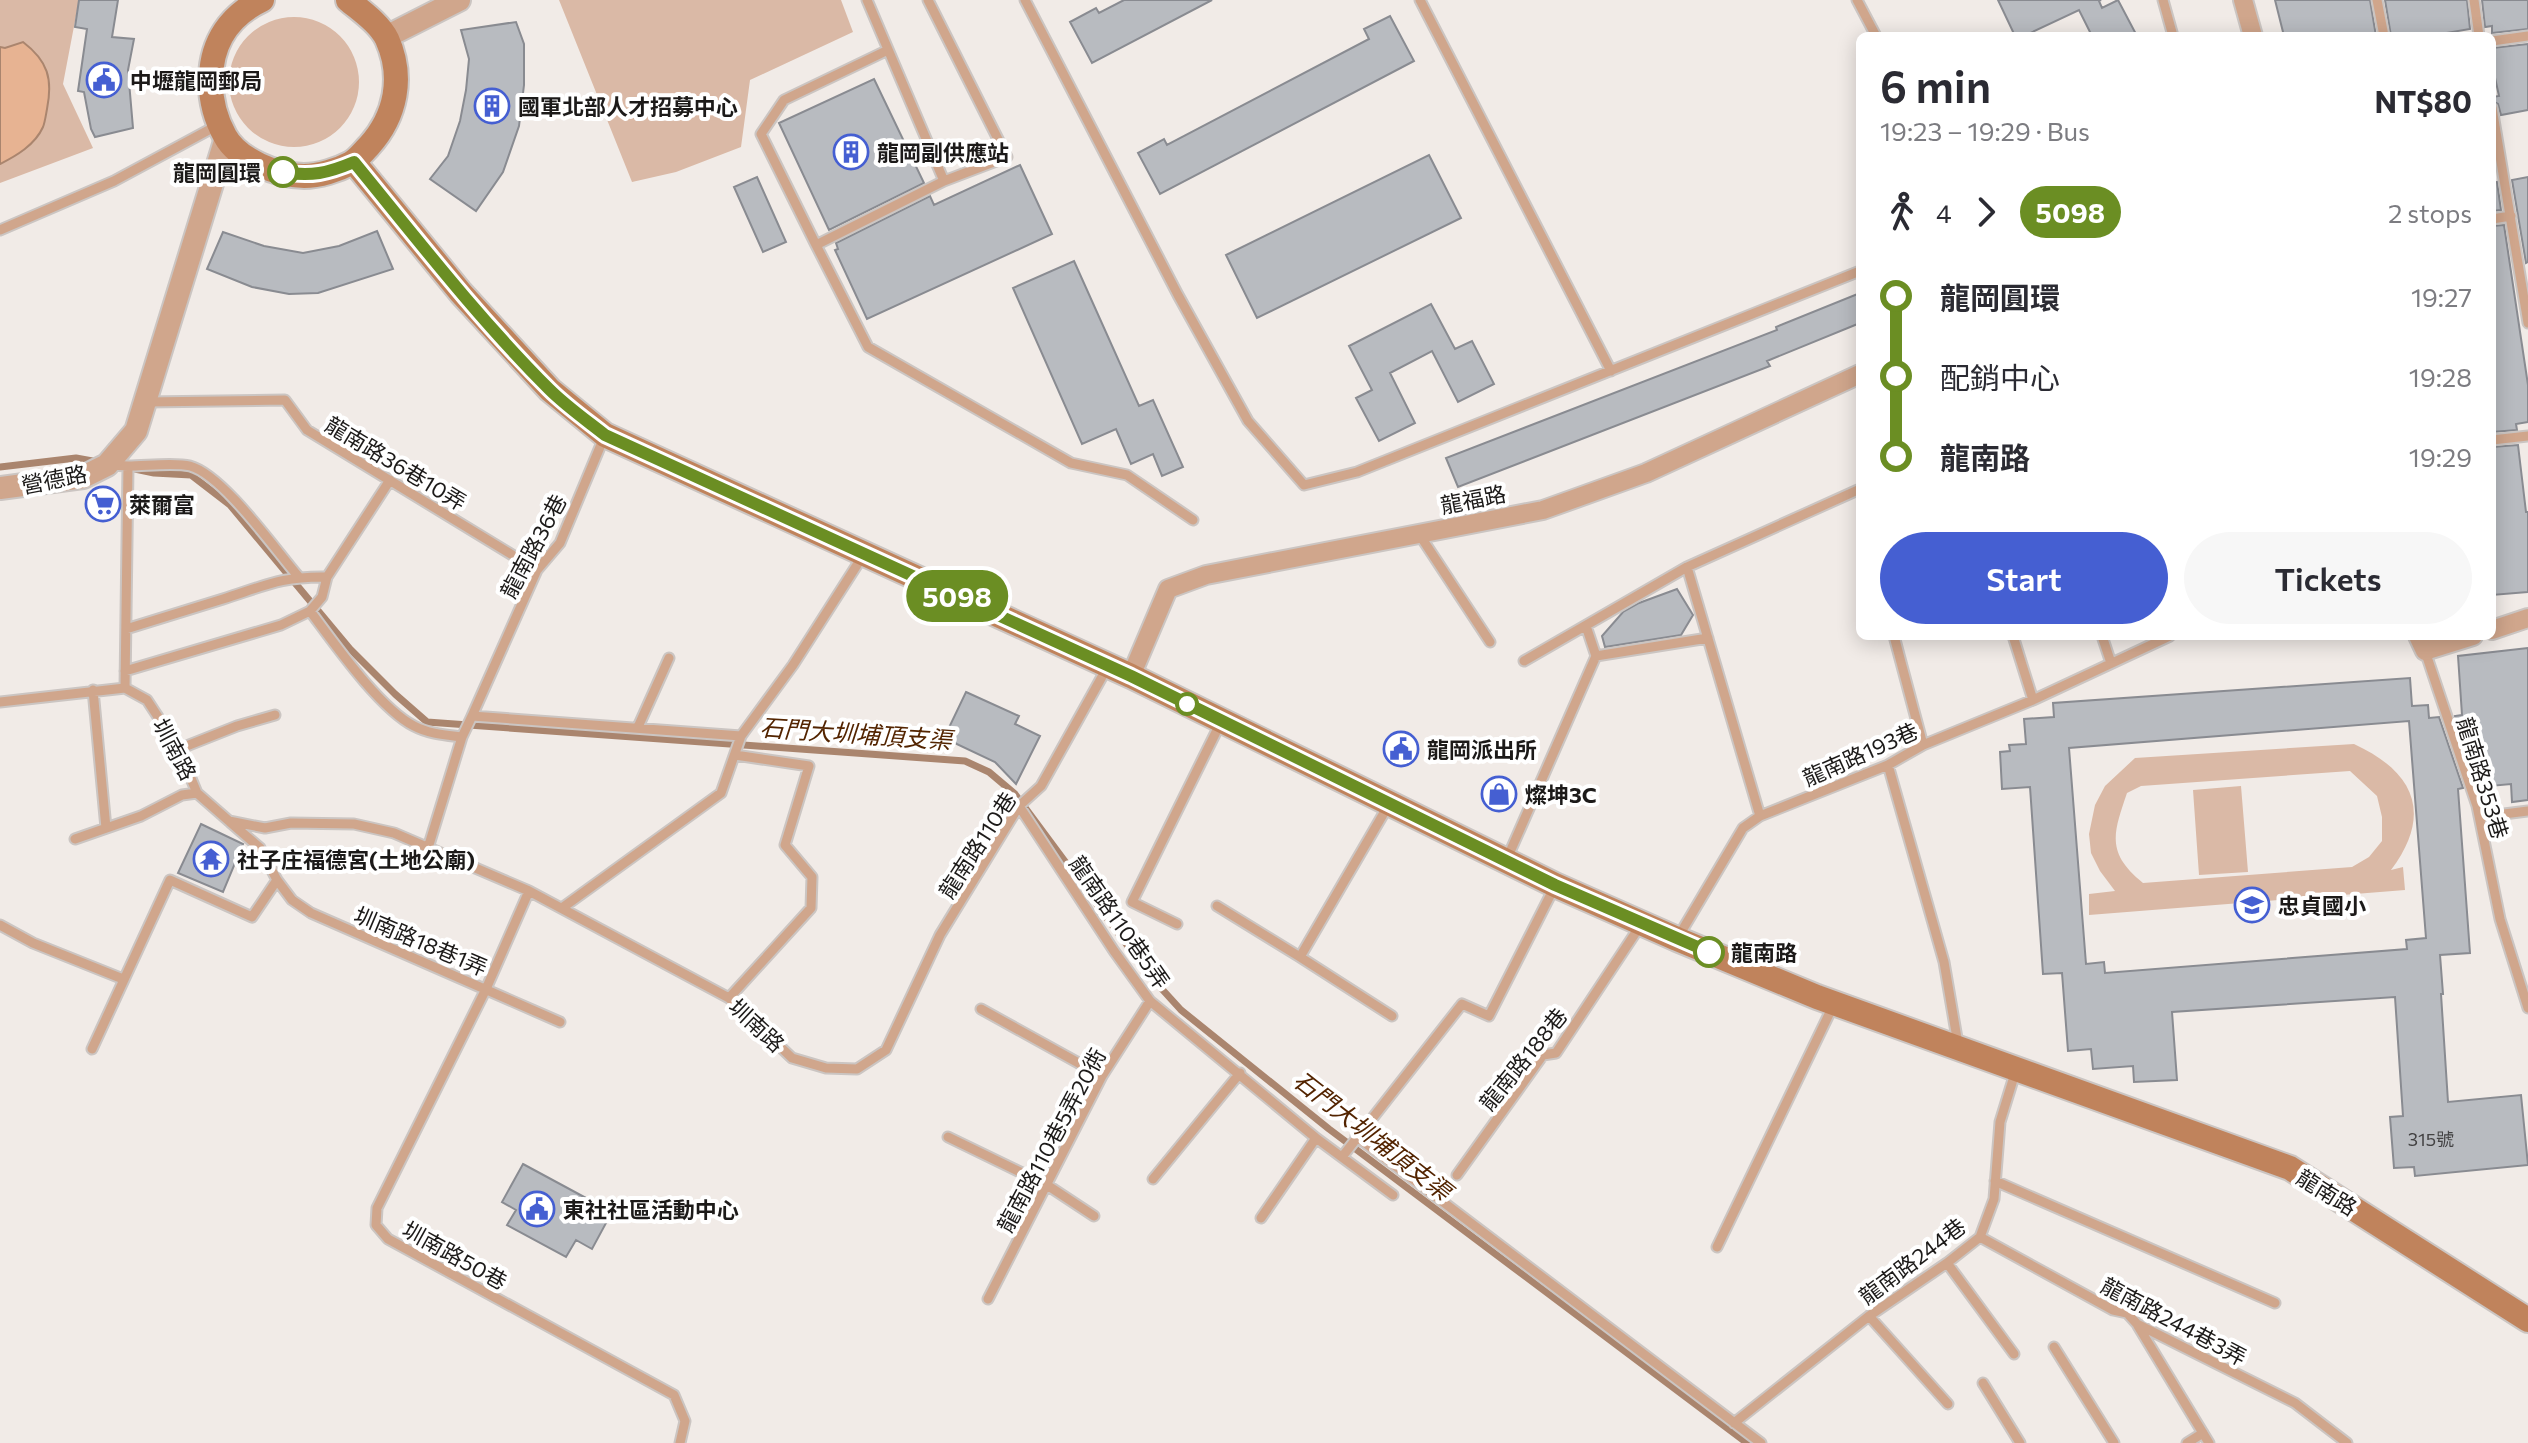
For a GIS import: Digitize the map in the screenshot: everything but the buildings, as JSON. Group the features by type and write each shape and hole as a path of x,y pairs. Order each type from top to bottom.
{"main road":[{"path":"257,1 227,9 224,31 214,51 212,101 223,131 252,162 304,176 331,171 354,162 390,117 395,92 395,66 386,37 369,17 348,0"},
{"name":"龍南路","path":"354,162 461,293 540,380 605,435 1120,671 1555,885 1677,939 1959,1050 2290,1168 2528,1320"}],"street":[{"path":"386,37 459,0"},
{"path":"2243,0 2252,32"},
{"path":"118,466 136,431 223,131"},
{"name":"龍福路","path":"1120,671 1168,589 1206,575 1543,510 1646,473 1856,376"},
{"name":"營德路","path":"0,488 83,477 118,466"},
{"path":"2496,629 2528,618"},
{"path":"2422,644 2448,640"}],"lane":[{"path":"867,0 944,181"},
{"path":"816,245 944,181 1007,157 928,0"},
{"path":"1026,0 1178,295 1248,421 1304,485 1357,472 1856,273"},
{"path":"1420,0 1611,371"},
{"path":"1857,0 1874,32"},
{"path":"2163,0 2172,32"},
{"path":"2377,0 2383,32"},
{"path":"2474,0 2478,32"},
{"path":"2496,40 2528,36"},
{"path":"888,50 784,100 761,134 868,347 1071,463 1127,475 1193,520"},
{"path":"0,230 223,131"},
{"path":"2496,131 2528,323"},
{"path":"2496,218 2511,216"},
{"name":"龍南路36巷10弄","path":"144,402 285,400 307,430 537,570"},
{"name":"龍南路36巷","path":"462,737 537,570 560,543 605,435"},
{"path":"2496,440 2528,436"},
{"path":"0,702 125,688 126,629 118,466 188,465 209,474 298,576"},
{"path":"125,671 281,625 310,611 322,597 327,577 390,480"},
{"path":"1524,661 1687,567 1856,491"},
{"path":"1419,534 1490,642"},
{"path":"562,908 721,793 741,736 793,665 864,553"},
{"path":"1687,567 1760,816"},
{"path":"126,629 245,592 267,582 298,576 327,577"},
{"path":"310,611 345,659 390,708 413,726 436,734 462,737 428,848"},
{"path":"1506,861 1596,656 1586,626"},
{"path":"1596,656 1708,638"},
{"path":"1895,640 1923,745"},
{"path":"2014,640 2033,700"},
{"path":"2103,640 2111,663"},
{"name":"龍南路193巷","path":"1677,939 1743,828 1760,816 1888,765 1923,745 2033,700 2161,640"},
{"name":"龍南路353巷","path":"2422,644 2480,817 2500,919 2528,1004"},
{"path":"638,727 669,658"},
{"name":"龍南路110巷","path":"886,1050 940,935 1019,806 1041,786 1120,671"},
{"name":"圳南路","path":"125,688 147,700 179,749 197,793 229,821 265,828 291,823 354,824 394,833 529,891 729,998 792,1058 826,1068 857,1069 886,1050"},
{"path":"93,690 106,828"},
{"path":"179,749 275,715"},
{"path":"472,716 741,736"},
{"path":"1177,924 1132,902 1221,722"},
{"path":"729,998 811,908 812,877 785,845 809,766 735,755"},
{"path":"1888,765 1944,962 1959,1050"},
{"path":"75,839 141,816 182,795 197,793"},
{"path":"1300,957 1390,803"},
{"name":"龍南路110巷5弄","path":"1019,806 1150,1001 1316,1138 1393,1195"},
{"path":"2480,817 2528,811"},
{"name":"圳南路18巷1弄","path":"229,821 260,848 292,900 311,913 560,1022"},
{"path":"92,1049 170,880 252,917 277,880"},
{"path":"1342,1157 1462,1004 1489,1016 1555,885"},
{"name":"圳南路50巷","path":"529,891 486,989 377,1208 376,1225 388,1239 674,1395 685,1421 680,1443"},
{"path":"1217,906 1392,1016"},
{"name":"龍南路188巷","path":"1457,1175 1543,1055 1556,1053 1642,923"},
{"path":"0,925 33,943 123,979"},
{"name":"龍南路110巷5弄20衖","path":"988,1299 1102,1076 1150,1001"},
{"path":"1717,1247 1834,1003"},
{"path":"981,1009 1102,1076"},
{"name":"龍南路244巷","path":"1734,1423 1869,1316 1980,1237 1994,1199 2000,1122 2016,1070"},
{"path":"1153,1179 1240,1073"},
{"path":"1356,1136 1761,1443"},
{"path":"948,1137 1047,1185 1094,1216"},
{"path":"1261,1218 1316,1138"},
{"path":"1995,1181 2275,1303"},
{"name":"龍南路244巷3弄","path":"1980,1237 2113,1310 2127,1313 2137,1324 2295,1403 2347,1443"},
{"path":"1947,1263 2014,1354"},
{"path":"1869,1316 1948,1404"},
{"path":"2137,1324 2209,1443"},
{"path":"2054,1347 2114,1443"},
{"path":"1983,1383 2020,1443"},
{"path":"2187,1443 2203,1433"}],"shaded area":[{"path":"0,0 79,0 63,84 93,148 0,183"},
{"path":"559,0 841,0 853,32 750,80 741,147 676,172 632,182"},
{"path":"294,17 319,22 340,36 354,57 359,82 354,107 340,128 319,142 294,147 269,142 248,128 234,107 229,82 234,57 248,36 269,22"},
{"path":"23,42 38,56 47,71 49,98 40,133 19,154 0,164 0,47"},
{"path":"2354,744 2391,768 2404,781 2411,796 2414,813 2412,831 2391,870 2403,867 2405,890 2089,915 2089,894 2115,891 2091,853 2089,834 2095,805 2105,786 2135,758","holes":["2350,771 2377,796 2382,817 2382,841 2369,857 2352,867 2143,883 2123,862 2116,842 2118,820 2127,793 2141,786"]},
{"path":"2241,786 2248,872 2199,875 2193,790"}],"waterway":[{"name":"石門大圳埔頂支渠","path":"0,467 76,458 98,462"},
{"name":"石門大圳埔頂支渠","path":"130,468 191,475 230,505 350,649 427,722 965,761 989,772 1015,794 1150,976 1181,1010 1329,1129 1747,1443"}],"bus line":[{"name":"5098","path":"283,172 304,176 331,171 354,162 461,293 550,390 605,435 1131,676 1555,885 1709,952"}],"place":[{"name":"中壢龍岡郵局","path":"104,80"},
{"name":"國軍北部人才招募中心","path":"492,106"},
{"name":"龍岡副供應站","path":"851,152"},
{"name":"龍岡圓環","path":"283,172"},
{"name":"萊爾富","path":"103,504"},
{"name":"龍岡派出所","path":"1401,749"},
{"name":"燦坤3C","path":"1499,794"},
{"name":"社子庄福德宮(土地公廟)","path":"211,859"},
{"name":"忠貞國小","path":"2252,905"},
{"name":"龍南路","path":"1709,952"},
{"name":"東社社區活動中心","path":"537,1209"}]}
